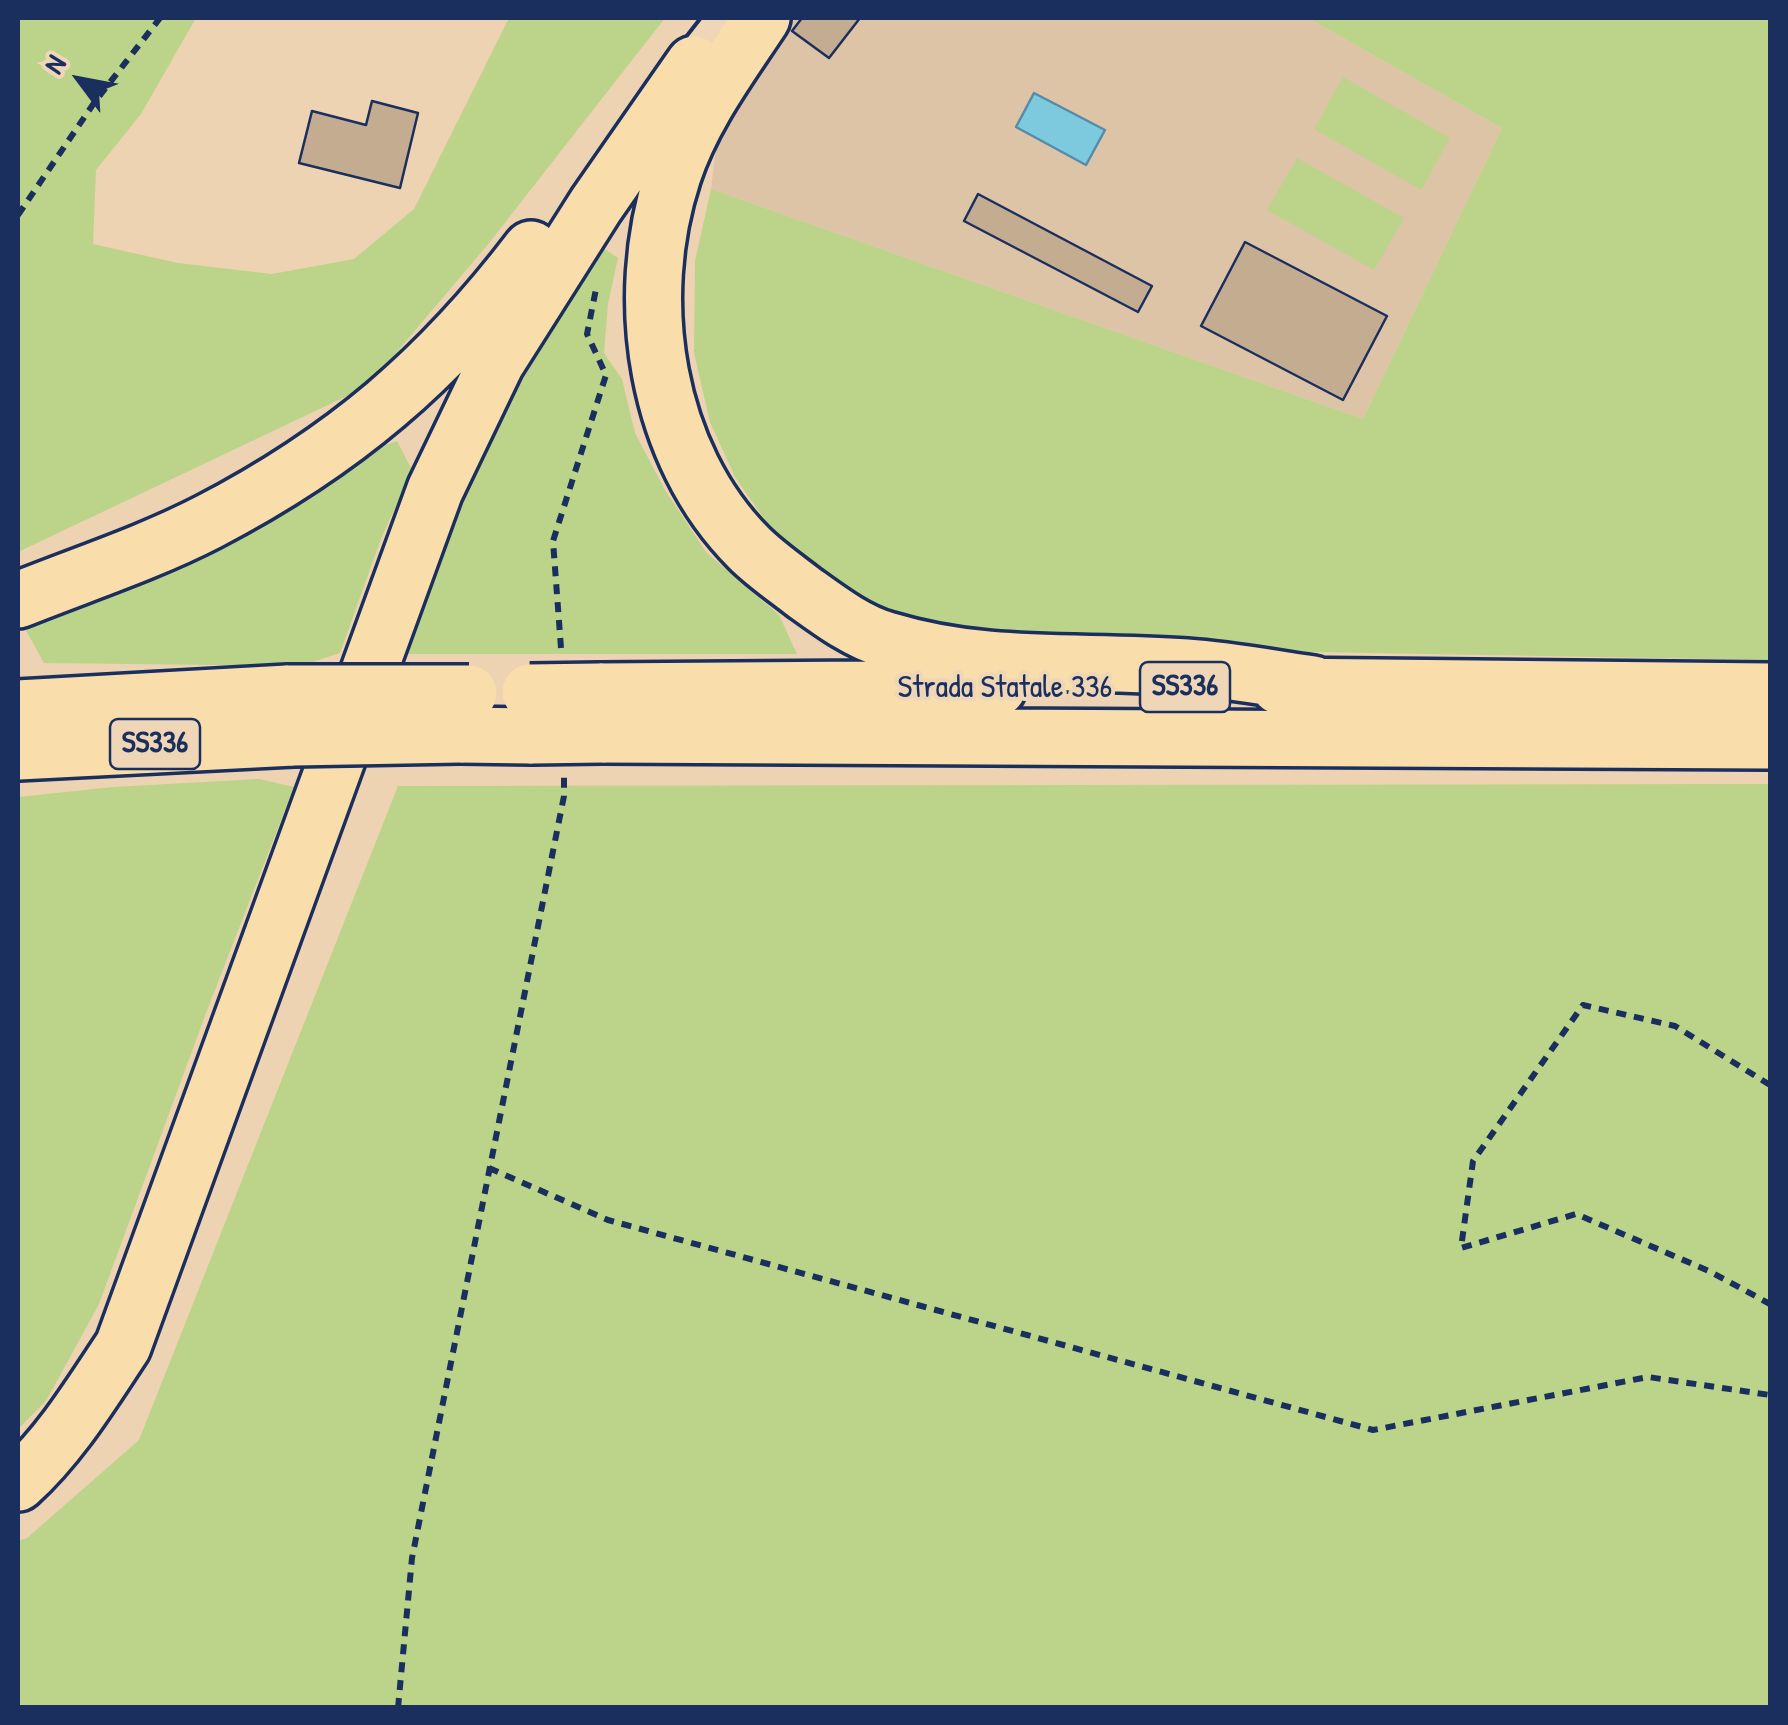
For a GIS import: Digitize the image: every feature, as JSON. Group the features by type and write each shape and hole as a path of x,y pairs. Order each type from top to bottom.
{"highway":[{"path":"762,18 693,123 672,177 656,256 655,356 675,429 704,489 748,548 826,608 882,639 956,658 1186,667 1313,684"},
{"path":"18,600 206,523 325,453 412,384 488,306 602,155 694,64"},
{"path":"18,1483 71,1422 123,1346 434,490 496,363 596,205 694,64"},
{"name":"Strada Statale 336","path":"566,723 1313,684 1770,691"},
{"name":"SS336","path":"26,741 290,716 464,714 566,723"},
{"name":"Strada Statale 336","path":"566,723 1770,741"}],"street":[{"path":"694,64 730,18"}],"path":[{"path":"18,215 94,102 160,18"},
{"path":"398,1708 412,1558 564,796 566,723"},
{"path":"1770,1085 1675,1026 1582,1005 1472,1161 1462,1248 1576,1214 1709,1271 1770,1304"},
{"path":"490,1168 608,1220 1373,1430 1648,1377 1770,1395"}],"shaded area":[{"path":"787,18 1308,18 1502,128 1363,419 711,189 717,139"}],"green space":[{"path":"18,18 196,18 141,114 96,170 93,244 178,263 272,274 354,259 414,209 509,18 665,18 489,243 368,386 18,552"},
{"path":"1308,18 1770,18 1770,660 1027,647 893,617 840,587 769,526 735,477 710,422 694,353 695,261 711,189 1363,419 1502,128"},
{"path":"1343,77 1450,138 1421,190 1314,129"},
{"path":"1297,158 1404,218 1374,270 1267,210"},
{"path":"594,242 618,258 608,304 604,353 622,379 635,433 665,490 706,552 779,615 797,654 397,654 479,447"},
{"path":"397,441 412,470 381,539 340,653 300,666 44,663 23,625 78,608 176,549 361,454"},
{"path":"259,779 294,787 99,1304 46,1401 18,1429 18,797"},
{"path":"1770,784 1770,1707 18,1707 18,1541 27,1538 139,1440 398,786"}],"water":[{"path":"1034,93 1105,130 1086,165 1016,127"}],"building":[{"path":"802,18 860,18 829,58 792,31"},
{"path":"372,101 418,113 400,188 299,163 312,111 366,125"},
{"path":"978,194 1152,286 1138,312 964,221"},
{"path":"1245,242 1387,316 1343,400 1201,326"}]}
